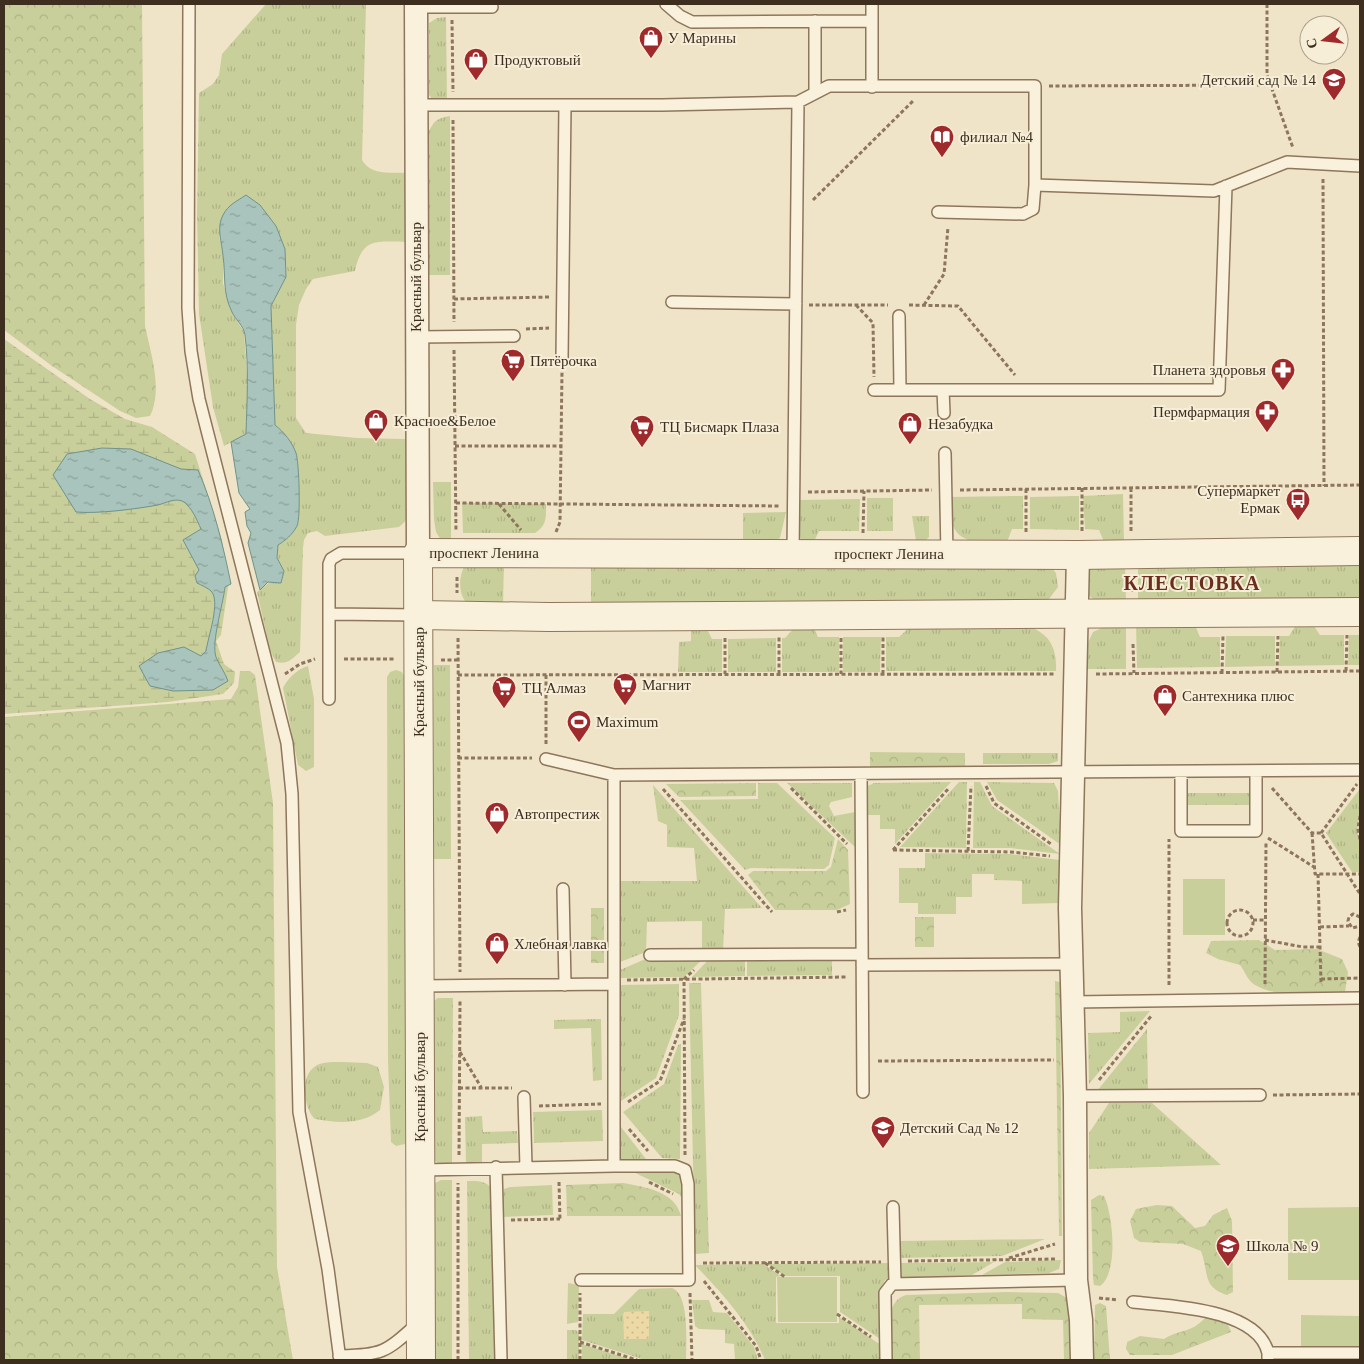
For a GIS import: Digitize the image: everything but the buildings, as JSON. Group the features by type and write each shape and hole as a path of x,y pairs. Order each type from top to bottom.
{"street":[{"name":"Красный бульвар","path":"416,6 421,1360"},
{"name":"проспект Ленина","path":"418,553 947,554 1080,543 1360,552"},
{"path":"1080,543 1071,964 1072,1002 1080,1096 1070,1281 1082,1320 1082,1360"},
{"path":"419,615 549,617 1077,614 1354,623"}],"lane":[{"path":"189,4 187,234 190,351 199,399 287,743 292,794 299,1112 328,1269 339,1358 377,1354 388,1350 421,1321"},
{"path":"666,4 680,16 692,22 872,21"},
{"path":"872,4 872,87"},
{"path":"416,6 492,7"},
{"path":"815,21 815,93"},
{"path":"416,105 798,102 829,86 1035,86 1034,209 1023,214 944,212"},
{"path":"793,554 798,102"},
{"path":"562,358 565,105"},
{"path":"1035,185 1214,191 1287,162 1360,166"},
{"path":"874,390 1219,390 1226,186"},
{"path":"672,302 796,304"},
{"path":"900,390 902,311"},
{"path":"416,337 514,336"},
{"path":"943,390 944,413"},
{"path":"944,453 947,554"},
{"path":"329,699 329,564 336,555 418,553"},
{"path":"329,614 419,615"},
{"path":"546,759 614,775 1360,770"},
{"path":"1181,772 1181,831 1256,831 1256,771"},
{"path":"861,774 864,1092"},
{"path":"614,775 614,1166"},
{"path":"563,890 565,985"},
{"path":"650,956 1071,964"},
{"path":"420,986 565,985 614,982"},
{"path":"1072,1002 1360,998"},
{"path":"1080,1096 1260,1095"},
{"path":"524,1101 526,1167"},
{"path":"420,1170 661,1165 675,1166 685,1170 688,1184 689,1280 580,1280"},
{"path":"496,1168 501,1360"},
{"path":"893,1207 895,1284"},
{"path":"886,1360 885,1293 888,1286 895,1284 1070,1281"},
{"path":"1133,1302 1193,1308 1220,1315 1253,1331 1263,1342 1268,1356 1360,1353"}],"path":[{"path":"1266,4 1267,75 1298,163"},
{"path":"452,7 456,539"},
{"path":"1035,86 1271,85"},
{"path":"796,217 928,87"},
{"path":"1323,164 1324,486"},
{"path":"923,305 944,274 944,212"},
{"path":"454,299 562,297"},
{"path":"796,304 894,305"},
{"path":"855,305 873,322 874,390"},
{"path":"902,311 923,305 958,306 1027,390"},
{"path":"514,336 513,329 562,328"},
{"path":"560,504 562,358"},
{"path":"455,446 560,446"},
{"path":"795,492 1360,485"},
{"path":"1080,543 1082,488"},
{"path":"1131,488 1132,541"},
{"path":"1026,489 1026,532"},
{"path":"864,491 864,533"},
{"path":"456,503 794,506"},
{"path":"498,504 524,533"},
{"path":"457,571 457,596"},
{"path":"1132,576 1133,600"},
{"path":"1346,671 1354,623"},
{"path":"1277,672 1278,635"},
{"path":"840,636 841,674"},
{"path":"882,674 883,636"},
{"path":"1222,672 1223,636"},
{"path":"779,637 779,674"},
{"path":"725,638 725,674"},
{"path":"1133,644 1134,673"},
{"path":"271,679 288,673 300,664 316,658 400,660"},
{"path":"432,660 458,660"},
{"path":"458,675 1076,674 1360,671"},
{"path":"458,758 546,759 546,674"},
{"path":"1256,771 1312,833 1315,874 1360,874"},
{"path":"971,773 894,850 1011,852 1072,859"},
{"path":"968,851 971,773"},
{"path":"971,773 994,803 1072,859"},
{"path":"776,774 862,858"},
{"path":"651,775 772,912"},
{"path":"1321,833 1360,780"},
{"path":"1360,816 1358,828 1360,840"},
{"path":"1256,831 1314,867"},
{"path":"1080,1096 1166,1001 1169,832"},
{"path":"1312,833 1321,833"},
{"path":"1321,833 1360,894"},
{"path":"1264,1000 1266,838"},
{"path":"1318,874 1322,999"},
{"path":"1241,910 1249,913 1253,920 1252,929 1242,936 1233,934 1227,922 1230,914 1241,910"},
{"path":"1349,926 1349,917 1356,914 1360,917"},
{"path":"1253,920 1265,920"},
{"path":"1320,927 1359,927 1360,932"},
{"path":"1360,937 1358,942 1360,947"},
{"path":"1265,940 1303,947 1320,947"},
{"path":"614,982 684,979 862,977"},
{"path":"1321,979 1360,978"},
{"path":"684,979 685,1170"},
{"path":"460,1088 524,1088 524,1101 614,1108 660,1081 685,1016"},
{"path":"460,1052 482,1088"},
{"path":"863,1061 1062,1060"},
{"path":"1260,1095 1360,1094"},
{"path":"614,1108 661,1165"},
{"path":"498,1220 560,1220 558,1166"},
{"path":"614,1166 676,1196 689,1213"},
{"path":"1003,1260 1064,1241"},
{"path":"689,1263 1064,1259 1070,1281"},
{"path":"689,1263 756,1346 761,1360"},
{"path":"764,1263 785,1277"},
{"path":"580,1280 580,1360"},
{"path":"689,1280 692,1360"},
{"path":"1097,1298 1133,1302"},
{"path":"837,1314 886,1347"},
{"path":"580,1342 637,1360"}],"green space":[{"path":"4,4 142,4 145,326 156,383 154,406 150,416 136,418 120,411 52,366 4,330"},
{"path":"266,4 366,4 362,160 371,169 376,171 407,173 408,242 373,243 362,252 355,271 313,279 306,289 299,305 296,325 296,418 306,433 357,438 405,439 408,441 409,518 399,527 325,536 317,531 308,533 304,540 303,548 300,652 289,661 283,663 276,662 270,650 257,592 284,571 277,558 278,545 291,535 297,526 299,512 296,453 282,431 275,425 271,306 286,277 219,236 224,257 223,283 232,312 244,332 248,389 246,434 224,446 213,407 199,314 197,214 199,93 213,84 219,75 222,54"},
{"path":"446,17 447,101 433,100 429,95 429,23 437,18"},
{"path":"450,116 450,275 429,275 428,134 436,121"},
{"path":"4,339 90,399 125,419 152,427 195,454 222,540 229,581 221,635 216,641 224,664 235,672 234,683 223,694 168,702 4,714"},
{"path":"433,482 451,482 451,545 442,542 436,532"},
{"path":"1123,494 1124,542 1104,542 1099,530 1085,529 1083,496"},
{"path":"1023,496 1023,529 1012,529 1007,542 971,541 957,532 952,524 949,497"},
{"path":"1079,496 1079,530 1030,529 1030,497"},
{"path":"867,498 893,498 893,531 867,531"},
{"path":"860,499 859,531 819,531 813,544 802,542 799,534 799,500"},
{"path":"462,503 546,504 545,521 542,527 535,533 463,533"},
{"path":"786,512 780,538 770,545 743,545 743,513"},
{"path":"912,516 929,516 929,537 925,541 916,541"},
{"path":"504,562 503,605 465,601 461,593 460,583 461,573 465,565"},
{"path":"1360,562 1360,600 1138,601 1138,563"},
{"path":"591,563 1052,568 1056,573 1058,587 1049,599 1037,601 591,606"},
{"path":"1096,564 1125,564 1126,600 1096,601 1088,595 1087,570"},
{"path":"912,625 1028,626 1042,633 1051,643 1055,655 1056,671 886,671 886,637 899,637"},
{"path":"1126,625 1126,669 1086,669 1086,647 1093,632 1106,626"},
{"path":"1136,625 1195,625 1200,637 1220,637 1220,667 1137,668"},
{"path":"1296,625 1314,626 1320,635 1344,635 1344,665 1279,666 1280,636 1289,636"},
{"path":"796,626 813,626 818,637 839,637 839,672 782,672 782,638 785,638"},
{"path":"706,627 712,639 722,639 722,672 678,672 679,642 691,641 691,628"},
{"path":"1349,635 1360,635 1360,665 1348,665"},
{"path":"1226,636 1275,636 1275,666 1225,667"},
{"path":"843,637 881,637 880,672 843,672"},
{"path":"776,638 776,672 728,672 728,639"},
{"path":"434,665 450,665 451,859 434,859"},
{"path":"308,666 314,699 314,767 306,771 298,765 283,688 293,674"},
{"path":"396,670 402,672 405,679 405,1144 396,1146 391,1142 388,1061 387,677 390,672"},
{"path":"240,671 250,671 255,675 273,803 277,1267 293,1360 4,1360 4,717 231,699 238,687"},
{"path":"870,752 965,753 965,769 870,768"},
{"path":"983,753 1058,753 1058,761 1049,764 983,764"},
{"path":"951,782 895,844 895,829 880,829 880,815 865,815 865,793 868,786 874,783"},
{"path":"959,782 967,782 966,848 900,847"},
{"path":"974,782 980,782 992,806 1060,854 1010,848 973,848"},
{"path":"987,782 1054,783 1058,791 1061,845 997,800"},
{"path":"756,783 756,796 679,797 666,784"},
{"path":"758,783 777,783 835,838 829,865 824,869 751,868 745,870 680,800 758,799"},
{"path":"787,783 852,783 852,797 831,802 829,806 834,816 855,812 857,849"},
{"path":"653,785 762,908 725,909 723,951 702,951 702,921 647,922 646,952 620,962 621,881 697,881 694,848 667,847 667,825 658,821"},
{"path":"1359,790 1360,813 1357,830 1360,843 1360,872 1352,872 1326,833"},
{"path":"1181,793 1256,793 1256,805 1181,805"},
{"path":"838,839 848,850 850,904 837,910 775,910 748,875 753,871 826,871 831,867"},
{"path":"925,853 1010,854 1060,860 1060,903 1022,904 1022,881 994,880 994,874 972,874 972,897 956,897 956,914 918,914 918,903 899,903 899,868 925,868"},
{"path":"1183,879 1225,879 1225,935 1183,935"},
{"path":"591,908 604,908 604,963 591,963"},
{"path":"915,917 934,917 934,947 915,947"},
{"path":"1259,940 1275,950 1317,949 1342,959 1348,972 1345,992 1324,995 1296,995 1270,991 1251,982 1240,965 1218,959 1206,953 1211,941"},
{"path":"650,957 705,957 684,977 620,978 620,970"},
{"path":"711,957 745,958 745,976 692,977"},
{"path":"832,957 832,975 747,976 747,958"},
{"path":"1055,981 1060,982 1062,1236 1059,1236"},
{"path":"689,983 701,983 709,1253 695,1254"},
{"path":"679,984 679,1015 656,1078 621,1101 621,985"},
{"path":"438,998 453,998 452,1163 438,1163 432,1158 432,1002"},
{"path":"1150,1011 1089,1084 1088,1033 1120,1032 1120,1012"},
{"path":"601,1019 602,1080 593,1081 591,1028 554,1029 554,1020"},
{"path":"1147,1029 1148,1090 1097,1091"},
{"path":"681,1044 680,1159 662,1158 623,1112 664,1084 678,1045"},
{"path":"367,1063 378,1067 384,1087 380,1110 373,1115 349,1122 315,1119 306,1101 306,1079 313,1068 319,1064"},
{"path":"1109,1103 1152,1103 1221,1165 1089,1169 1089,1133"},
{"path":"602,1110 603,1141 534,1143 533,1112"},
{"path":"482,1116 483,1132 517,1131 518,1143 482,1144 482,1165 466,1165 465,1117"},
{"path":"621,1127 646,1159 621,1159"},
{"path":"625,1168 682,1172 685,1202 679,1194"},
{"path":"441,1180 452,1180 452,1360 429,1360 433,1184"},
{"path":"467,1181 484,1183 493,1190 494,1360 469,1360"},
{"path":"623,1183 640,1186 666,1196 678,1208 681,1216 567,1216 566,1185"},
{"path":"552,1185 553,1215 502,1217 501,1200 504,1189"},
{"path":"1099,1195 1104,1196 1112,1229 1110,1269 1106,1279 1100,1286 1094,1285 1093,1279 1091,1200"},
{"path":"1157,1205 1172,1206 1195,1228 1205,1226 1213,1215 1227,1208 1232,1221 1233,1292 1227,1295 1219,1292 1210,1283 1201,1251 1183,1244 1140,1242 1134,1238 1130,1221 1136,1209"},
{"path":"1360,1207 1360,1280 1288,1280 1288,1208"},
{"path":"1045,1239 1002,1256 898,1258 898,1241"},
{"path":"1061,1260 1059,1269 1049,1273 982,1275 1005,1262"},
{"path":"994,1262 972,1275 898,1278 897,1263"},
{"path":"888,1263 888,1279 885,1280 882,1286 883,1341 840,1312 840,1276 785,1276 767,1264"},
{"path":"763,1264 781,1276 776,1277 776,1323 839,1323 839,1317 884,1347 884,1360 765,1360 752,1334 725,1298 695,1265"},
{"path":"777,1277 837,1277 837,1322 778,1322"},
{"path":"568,1283 579,1285 578,1322 567,1324"},
{"path":"672,1288 678,1292 684,1309 686,1320 686,1360 645,1360 582,1340 583,1314 614,1314 639,1289"},
{"path":"1007,1292 1058,1293 1069,1299 1078,1360 1064,1360 1063,1320 1022,1319 1022,1304 919,1305 920,1360 891,1360 890,1313 898,1299 906,1295"},
{"path":"692,1300 709,1300 713,1312 727,1313 754,1347 758,1360 735,1360 734,1344 725,1343 725,1330 699,1329 695,1326"},
{"path":"1100,1303 1106,1306 1110,1360 1094,1360 1095,1305"},
{"path":"1301,1315 1360,1316 1360,1349 1301,1349"},
{"path":"1205,1318 1224,1321 1231,1332 1172,1355 1130,1355 1126,1349 1127,1342 1140,1336 1164,1339 1194,1327"},
{"path":"567,1330 576,1330 579,1333 579,1360 567,1360"},
{"path":"582,1344 629,1359 629,1360 582,1360"}],"sand":[{"path":"649,1311 649,1339 624,1339 623,1312"}],"water":[{"path":"246,195 260,205 276,226 285,249 286,277 271,306 275,425 282,431 296,453 299,490 297,526 289,537 278,545 277,558 284,571 281,583 268,582 260,590 248,543 251,533 247,526 245,512 250,509 239,493 231,442 246,434 247,372 245,335 232,312 227,298 220,230 221,220 227,208"},
{"path":"102,448 131,449 181,469 198,470 209,498 231,584 225,587 215,642 216,657 228,681 213,690 173,691 150,686 139,666 158,653 184,647 201,656 206,651 211,628 215,603 214,596 210,590 197,583 195,576 199,570 183,540 201,529 192,511 184,502 174,500 128,510 76,512 53,475 67,454"}],"place":[{"name":"У Марины","path":"651,59"},
{"name":"Продуктовый","path":"476,81"},
{"name":"Детский сад № 14","path":"1334,101"},
{"name":"филиал №4","path":"942,158"},
{"name":"Пятёрочка","path":"513,382"},
{"name":"Планета здоровья","path":"1283,391"},
{"name":"Пермфармация","path":"1267,433"},
{"name":"Красное&Белое","path":"376,442"},
{"name":"Незабудка","path":"910,445"},
{"name":"ТЦ Бисмарк Плаза","path":"642,448"},
{"name":"Супермаркет Ермак","path":"1298,521"},
{"name":"Магнит","path":"625,706"},
{"name":"ТЦ Алмаз","path":"504,709"},
{"name":"Сантехника плюс","path":"1165,717"},
{"name":"Maximum","path":"579,743"},
{"name":"Автопрестиж","path":"497,835"},
{"name":"Хлебная лавка","path":"497,965"},
{"name":"Детский Сад № 12","path":"883,1149"},
{"name":"Школа № 9","path":"1228,1267"}],"district":[{"name":"КЛЕСТОВКА","path":"1192,583"}]}
